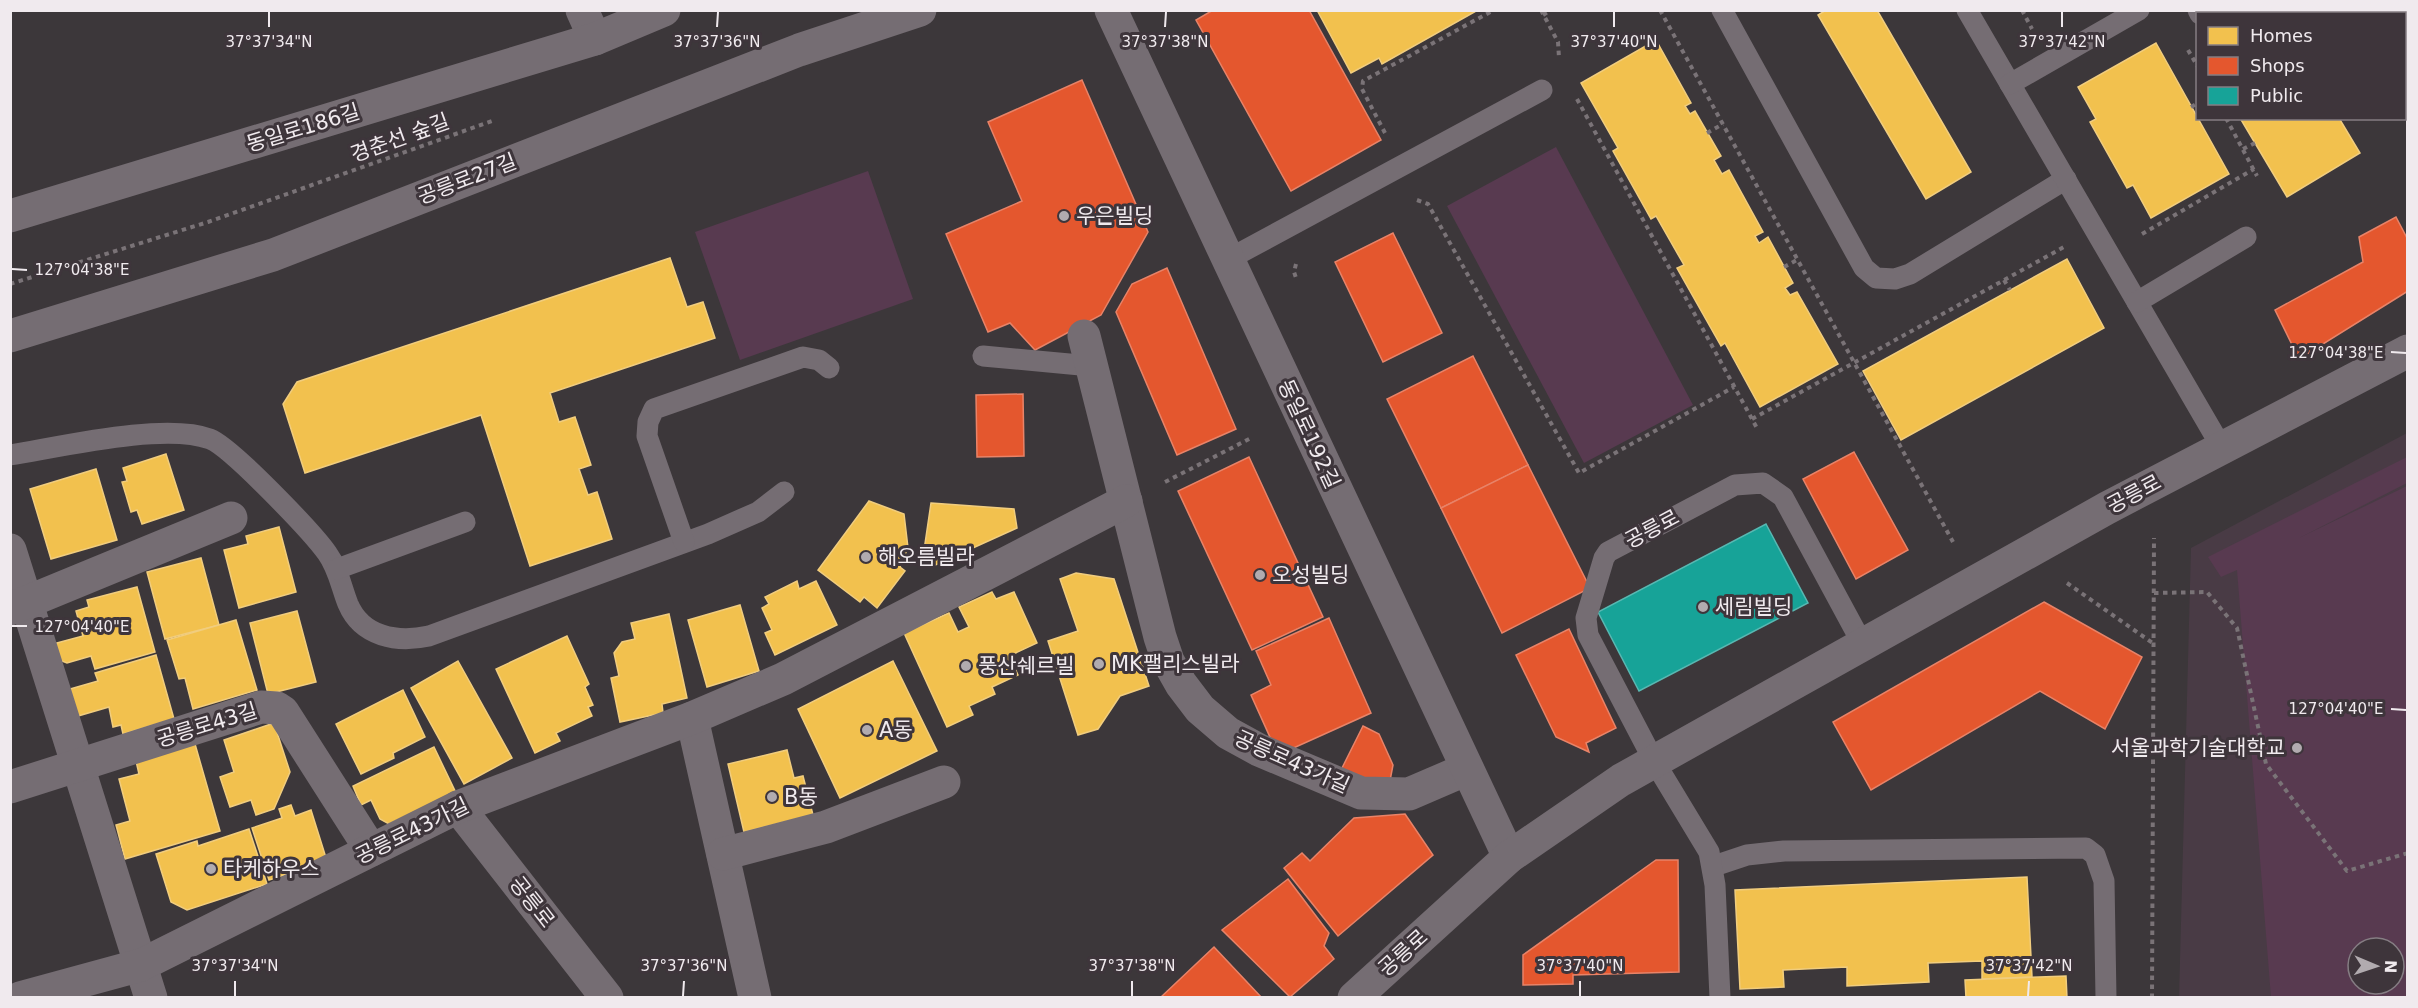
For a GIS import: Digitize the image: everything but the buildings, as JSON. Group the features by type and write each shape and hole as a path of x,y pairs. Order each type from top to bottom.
{"street":[{"name":"동일로186길","path":"10,216 589,25 664,10"},
{"name":"공릉로27길","path":"10,336 273,255 799,50 920,10"},
{"name":"동일로192길","path":"1111,10 1509,857"},
{"name":"공릉로43가길","path":"1088,351 1168,661 1181,684 1200,709 1228,733 1258,750 1361,793 1409,794 1467,769"},
{"name":"공릉로","path":"1354,998 1509,857 1622,780 2097,514 2408,351"},
{"name":"공릉로43가길","path":"20,998 141,965 458,807 692,718 783,679 1126,501"},
{"path":"19,606 231,518"},
{"path":"10,550 19,606 76,767 151,998"},
{"name":"공릉로43길","path":"76,767 261,707 277,708 287,718 371,850"},
{"path":"692,718 755,998"},
{"path":"10,787 76,767"},
{"path":"723,854 845,820 944,782"},
{"name":"공릉로","path":"458,807 607,998"}],"lane":[{"path":"1722,10 1864,268 1876,279 1895,279 1910,274 2066,179"},
{"path":"1967,10 2222,448"},
{"path":"2010,84 2139,10"},
{"path":"1227,260 1542,90"},
{"path":"2137,302 2246,237"},
{"name":"공릉로43가길","path":"983,356 1088,351"},
{"path":"684,542 647,436 648,422 654,409 803,357 819,360 829,368"},
{"path":"10,454 166,432 212,439 240,462 315,538 337,569 348,603 358,620 383,636 410,640 429,636 684,542 759,512 784,492"},
{"name":"공릉로","path":"1654,761 1588,635 1586,618 1608,552 1735,485 1763,483 1783,497 1863,645"},
{"path":"337,569 465,522"},
{"path":"1654,761 1708,852 1714,867 1720,998"},
{"path":"1714,867 1747,855 1784,851 2086,848 2095,855 2104,881 2106,998"}],"path":[{"path":"1389,143 1361,85 1365,78 1494,10"},
{"path":"1551,10 1542,13 1558,42 1558,66"},
{"path":"1660,10 1953,542"},
{"path":"1436,33 1439,39"},
{"path":"2187,48 2196,64"},
{"path":"1575,97 1758,430"},
{"path":"2191,107 2196,104"},
{"name":"경춘선 숲길","path":"10,284 208,222 497,119"},
{"path":"2227,120 2258,176"},
{"path":"1707,133 1723,124"},
{"path":"2243,149 2254,143"},
{"path":"2142,234 2254,169"},
{"path":"1411,202 1422,200 1428,204 1579,473 1654,434 1734,387"},
{"path":"2136,224 2167,284"},
{"path":"1752,419 2070,244"},
{"path":"1297,281 1294,272 1298,259"},
{"path":"1784,267 1797,260"},
{"path":"2004,280 2010,290"},
{"path":"1126,501 1252,437"},
{"path":"2152,998 2154,538"},
{"path":"2067,583 2154,644"},
{"path":"2154,593 2207,592 2237,628 2266,764 2347,871 2408,853"}],"shaded area":[{"path":"1556,147 1693,405 1584,463 1447,206"},
{"path":"868,171 913,299 740,360 695,232"},
{"name":"서울과학기술대학교","path":"2407,433 2407,997 2179,998 2191,548"},
{"name":"서울과학기술대학교","path":"2407,457 2407,483 2299,538 2407,486 2407,997 2271,997 2237,570 2221,577 2208,557"}],"place":[{"name":"우은빌딩","path":"1064,216"},
{"name":"해오름빌라","path":"866,557"},
{"name":"오성빌딩","path":"1260,575"},
{"name":"세림빌딩","path":"1703,607"},
{"name":"MK팰리스빌라","path":"1099,664"},
{"name":"풍산쉐르빌","path":"966,666"},
{"name":"A동","path":"867,730"},
{"name":"서울과학기술대학교","path":"2297,748"},
{"name":"B동","path":"772,797"},
{"name":"타케하우스","path":"211,869"}]}
